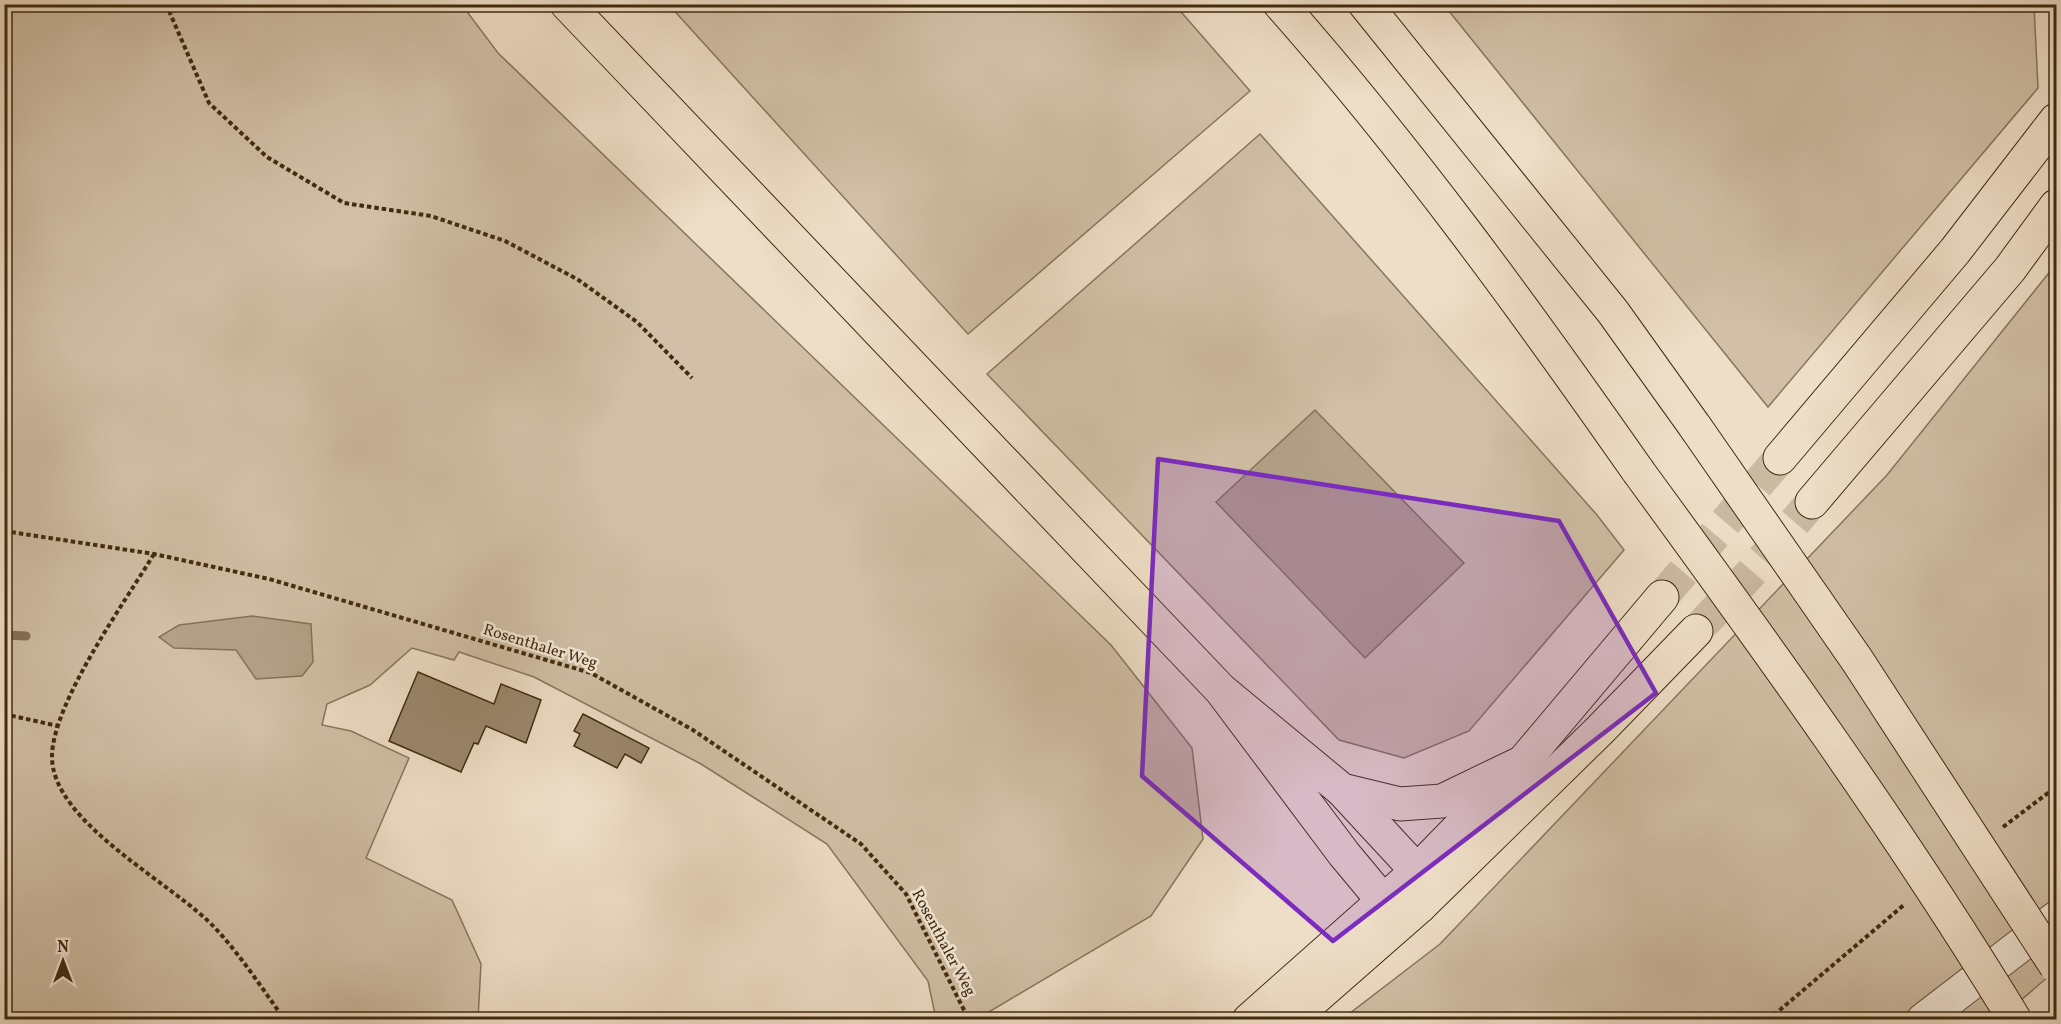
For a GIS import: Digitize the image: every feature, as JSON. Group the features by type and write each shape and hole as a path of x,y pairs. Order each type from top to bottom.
{"main road":[{"path":"567,4 1221,690 1344,854 1384,902 1420,906"},
{"path":"1280,4 1330,61 1537,326 1638,471 1766,646 1882,815 2015,1020"},
{"path":"1365,4 1613,312 1857,660 2056,966"},
{"path":"1780,458 1955,251 2056,120"},
{"path":"1812,502 2010,268 2056,206"},
{"path":"1249,1020 1417,871 1523,762 1662,597"},
{"path":"1290,1020 1420,906 1600,730 1696,631"},
{"path":"1221,690 1342,790 1417,871 1420,906"},
{"path":"1342,790 1400,804 1442,801 1523,762"}],"street":[{"path":"1923,1020 2056,918"}],"path":[{"path":"166,4 209,103 267,157 345,204 431,216 505,241 577,279 637,322 692,378"},
{"name":"Rosenthaler Weg","path":"4,531 154,554 269,579 591,672 693,730 861,844 906,894 969,1020"},
{"path":"154,554 80,675 58,726 52,756 56,776 77,815 216,928 285,1020"},
{"path":"4,714 58,726"}],"highlighted area":[{"path":"1158,459 1559,521 1656,693 1333,941 1142,776"}],"shaded area":[{"path":"5,5 462,5 498,53 1111,645 1192,748 1203,839 1151,916 977,1019 936,1019 928,981 827,844 701,764 534,677 459,652 454,660 412,648 370,685 327,704 322,725 351,731 409,758 366,858 452,900 481,964 478,1019 5,1020"},
{"path":"669,5 1175,5 1250,91 968,334"},
{"path":"1444,5 2034,5 2038,88 1768,407"},
{"path":"1260,134 1597,515 1624,550 1469,731 1404,758 1339,740 987,374"},
{"path":"2056,264 2056,970 1999,1019 1341,1020 1440,944 1887,475"},
{"path":"1315,410 1464,563 1365,658 1216,502"},
{"path":"252,616 311,624 313,662 302,676 256,679 236,650 174,648 159,637 179,625"}],"building":[{"path":"418,672 494,704 501,684 541,700 526,743 486,726 478,744 474,743 461,772 389,741"},
{"path":"583,714 649,748 641,763 625,754 617,768 574,746 580,734 574,731"}],"waterway":[{"path":"4,635 26,636"}],"tunnel":[{"path":"1662,597 1780,458"},
{"path":"1696,631 1751,573 1812,502"}]}
